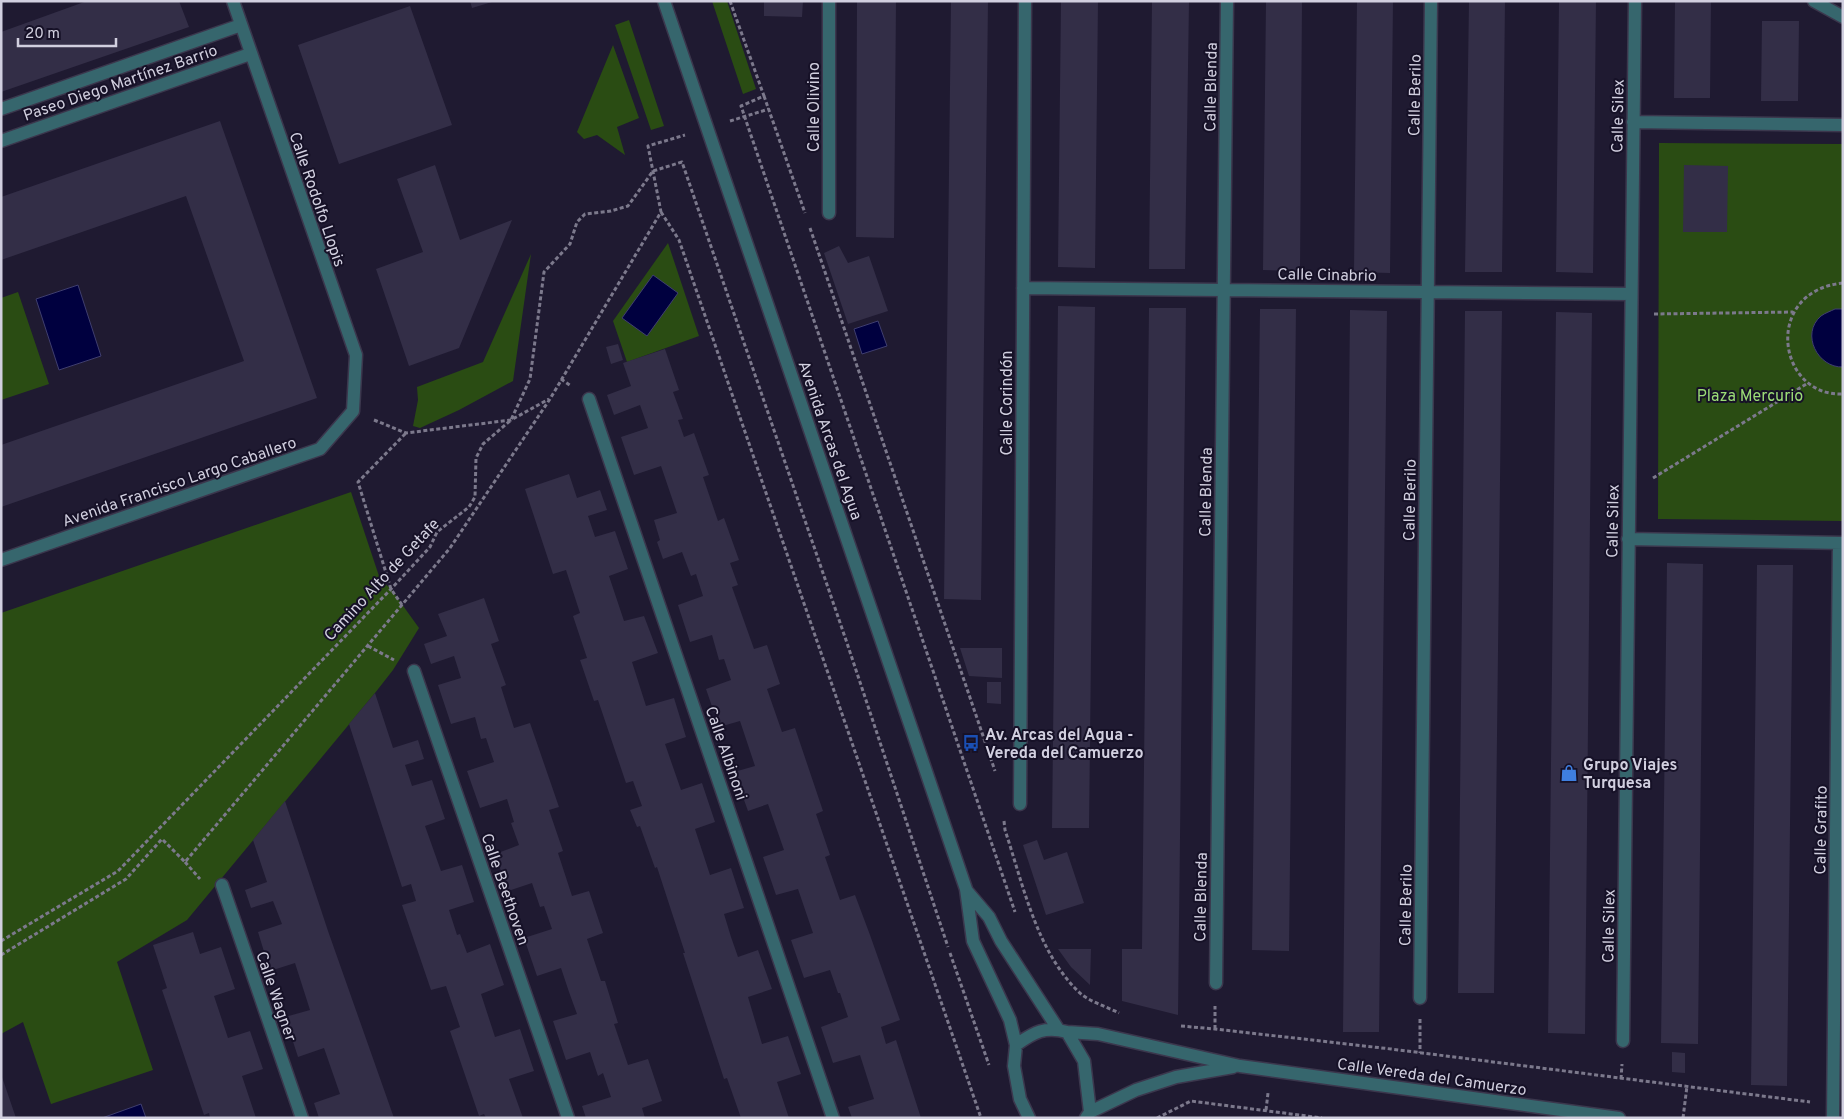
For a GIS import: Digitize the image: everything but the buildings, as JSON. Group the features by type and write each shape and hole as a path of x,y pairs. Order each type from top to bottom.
{"street":[{"name":"Calle Rodolfo Llopis","path":"233,1 356,356 353,411"},
{"name":"Avenida Arcas del Agua","path":"664,1 966,888 973,941 1010,1020 1016,1045 1014,1066 1020,1099 1029,1118"},
{"name":"Calle Olivino","path":"829,1 830,213"},
{"name":"Calle Corindón","path":"1020,804 1025,1"},
{"name":"Calle Blenda","path":"1216,982 1227,1"},
{"name":"Calle Berilo","path":"1420,998 1431,1"},
{"name":"Calle Silex","path":"1623,1041 1634,1"},
{"path":"1814,1 1843,18"},
{"path":"1,109 241,25"},
{"name":"Paseo Diego Martínez Barrio","path":"1,141 250,54"},
{"path":"1633,122 1843,125"},
{"name":"Calle Cinabrio","path":"1023,288 1631,294"},
{"name":"Calle Albinoni","path":"589,398 834,1118"},
{"name":"Avenida Francisco Largo Caballero","path":"1,560 320,449 353,411"},
{"path":"1628,539 1841,543"},
{"name":"Calle Grafito","path":"1833,1111 1841,543"},
{"name":"Calle Beethoven","path":"414,671 568,1118"},
{"name":"Calle Wagner","path":"222,885 302,1118"},
{"name":"Avenida Arcas del Agua","path":"966,888 989,917 1001,941 1084,1061 1088,1115"},
{"name":"Calle Vereda del Camuerzo","path":"1016,1045 1028,1036 1042,1030 1098,1034 1240,1066 1619,1118"},
{"name":"Calle Vereda del Camuerzo","path":"1088,1115 1136,1090 1176,1077 1240,1066"}],"path":[{"path":"730,1 806,216"},
{"path":"764,96 741,106 744,116 1015,914"},
{"path":"769,109 648,146 661,212 679,240 981,1118"},
{"path":"653,171 682,162 991,1071"},
{"name":"Camino Alto de Getafe","path":"1,942 118,871 392,589 430,548 437,532 469,507 476,497 476,458 483,444 511,420 530,379 544,272 570,244 577,222 585,214 612,211 628,206 653,171"},
{"path":"1,955 126,879 162,839 185,862 450,548 550,399 661,212"},
{"path":"809,225 996,773"},
{"path":"1843,283 1830,284 1815,290 1803,300 1793,312 1788,327 1787,342 1790,358 1798,372 1808,383 1822,390 1843,394"},
{"path":"1631,315 1793,312"},
{"path":"1629,493 1808,383"},
{"path":"353,411 406,433 511,420 550,399"},
{"path":"402,605 392,589 358,482 406,433"},
{"path":"368,646 414,671"},
{"path":"1004,820 1004,830 1047,951 1064,975 1083,995 1120,1014"},
{"path":"1420,998 1420,1053"},
{"path":"1176,1026 1420,1053 1687,1086 1833,1111"},
{"path":"1683,1118 1687,1086"},
{"path":"1157,1118 1191,1101 1322,1118"}],"green space":[{"path":"712,1 727,1 756,89 743,94"},
{"path":"629,20 664,126 651,130 615,25"},
{"path":"613,45 639,118 617,127 625,155 597,135 584,139 577,132"},
{"name":"Plaza Mercurio","path":"1659,143 1843,144 1843,521 1658,519"},
{"path":"668,243 699,336 627,362 613,321"},
{"path":"531,254 513,381 459,410 420,428 413,426 418,400 417,387 483,362"},
{"path":"18,292 49,384 1,400 1,298"},
{"path":"351,492 380,579 391,589 419,628 393,670 375,693 187,920 117,962 153,1070 51,1104 23,1022 1,1034 1,613"}],"shaded area":[{"path":"653,275 678,293 647,336 622,318"},
{"path":"78,285 101,356 59,370 36,299"},
{"path":"1835,309 1843,309 1843,367 1834,366 1826,362 1815,349 1812,340 1815,323 1821,316"},
{"path":"878,321 887,346 862,354 854,329"},
{"path":"141,1104 146,1118 102,1118"}],"place":[{"name":"Av. Arcas del Agua - Vereda del Camuerzo","path":"971,743"},
{"name":"Grupo Viajes Turquesa","path":"1569,773"}]}
